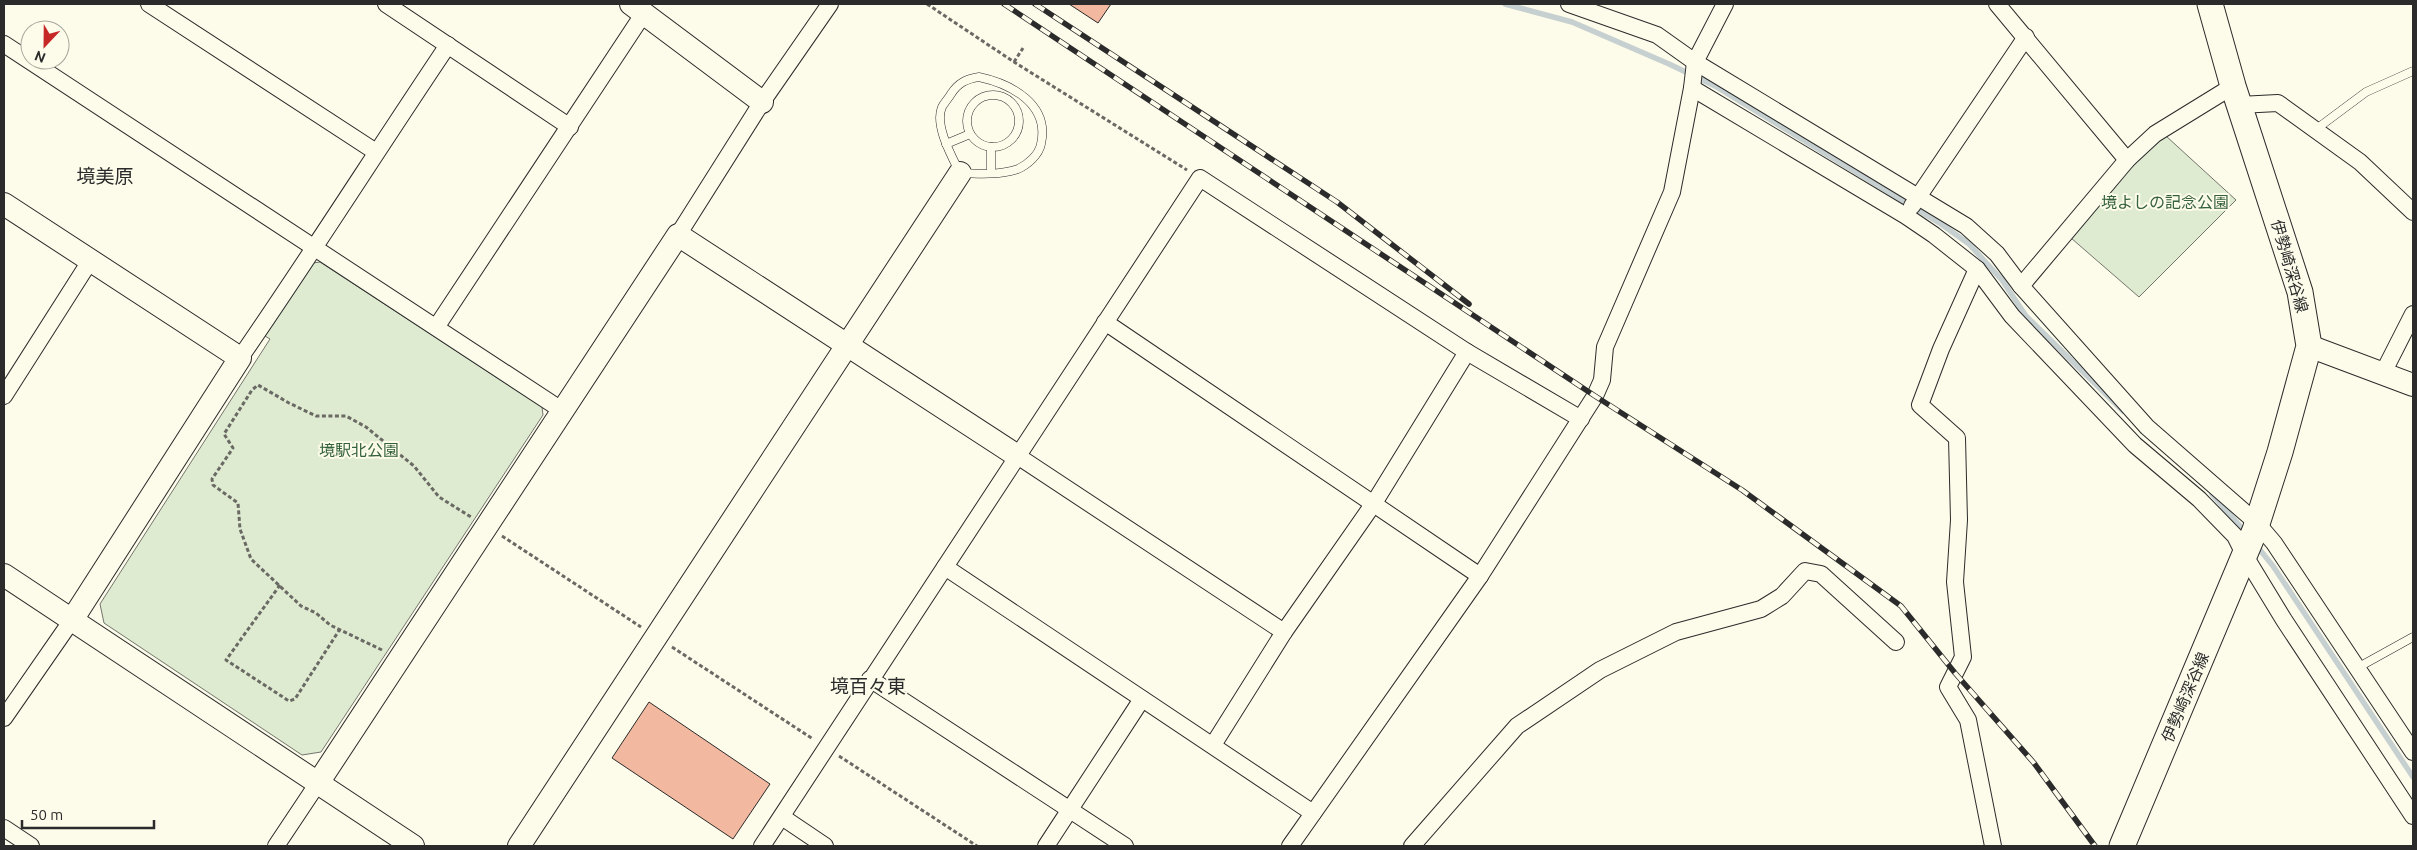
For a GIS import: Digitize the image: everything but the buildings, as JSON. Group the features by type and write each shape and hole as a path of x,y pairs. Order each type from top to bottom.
{"main road":[{"name":"伊勢崎深谷線","path":"2122,846 2251,539 2280,452 2309,346 2300,292 2236,95 2210,4"}],"street":[{"path":"149,4 376,152"},
{"path":"386,4 570,127"},
{"path":"276,846 488,527 762,102 830,4"},
{"path":"1569,4 1658,35 1695,62 1966,226 1997,254 2021,286 2147,427 2251,539 2284,620 2413,816"},
{"path":"1290,846 1480,576 1581,419 1602,380 1605,347 1672,192 1692,88 1695,62 1725,4"},
{"path":"1997,4 2127,160"},
{"path":"437,326 570,127 637,9 762,102"},
{"path":"1906,216 1916,197 2026,37"},
{"path":"4,44 437,326 563,411"},
{"path":"4,718 72,620 240,358 316,247 376,152 448,45"},
{"path":"1692,88 1906,216 1934,235 1977,269 2012,316 2135,445 2199,499 2235,536 2274,543 2413,752"},
{"path":"2021,286 2127,160 2155,134 2236,95 2278,103 2360,162 2413,212"},
{"path":"520,846 960,173"},
{"path":"762,846 1016,455 1200,178 1467,352 1581,419"},
{"path":"4,204 240,358"},
{"path":"678,235 1284,632"},
{"path":"4,396 90,261"},
{"path":"1977,269 1941,348 1920,405 1957,438 1958,520 1955,582 1962,657 1948,687 1968,720 1994,846"},
{"path":"2383,373 2413,314"},
{"path":"1105,322 1480,576"},
{"path":"2309,346 2413,384"},
{"path":"1213,745 1284,632 1374,503 1467,352"},
{"path":"945,567 1142,700 1213,745 1313,814"},
{"path":"1412,846 1517,726 1600,670 1676,632 1761,609 1782,596 1805,571 1821,574 1896,642"},
{"path":"4,575 413,846"},
{"path":"870,679 1125,846"},
{"path":"1046,846 1142,700"},
{"path":"782,817 826,846"},
{"path":"4,828 31,846"}],"lane":[{"path":"2315,130 2366,92 2413,71"},
{"path":"978,76 1014,89 1032,103 1042,120 1043,133 1040,147 1029,163 1018,168 991,173 960,173 946,144 940,121 941,109 954,88 966,79 978,76"},
{"path":"1006,99 1014,89"},
{"path":"990,95 1006,99 1016,109 1020,118 1014,138 1006,144 991,147 976,142 970,134 967,114 972,105 980,98 990,95"},
{"path":"946,144 970,134"},
{"path":"991,147 991,173"},
{"path":"2357,668 2413,637"}],"path":[{"path":"927,4 1014,62 1200,178"},
{"path":"1014,62 1023,48"},
{"path":"387,653 340,630 301,606 251,559 240,529 238,503 212,486 212,479 233,448 224,434 252,390 258,385 316,416 346,416 366,427 414,466 439,497 977,846"},
{"path":"280,586 226,660 289,701 295,699 340,630"}],"green space":[{"name":"境よしの記念公園","path":"2166,136 2236,200 2139,297 2071,238 2138,159"},
{"name":"境駅北公園","path":"320,262 542,407 543,415 321,752 302,755 104,623 100,604 270,339 265,336 313,263"}],"waterway":[{"path":"1505,4 1572,22 1715,86 1941,224 1969,244 2002,280 2026,316 2123,411"},
{"path":"2212,494 2247,534"},
{"path":"2256,545 2273,566 2413,777"}],"railway":[{"path":"1004,4 1595,396 1742,490 1901,606 1955,673 2034,763 2095,846"},
{"path":"1035,4 1337,202 1469,304"}],"district":[{"name":"境美原","path":"105,176"},
{"name":"境百々東","path":"868,686"}]}
